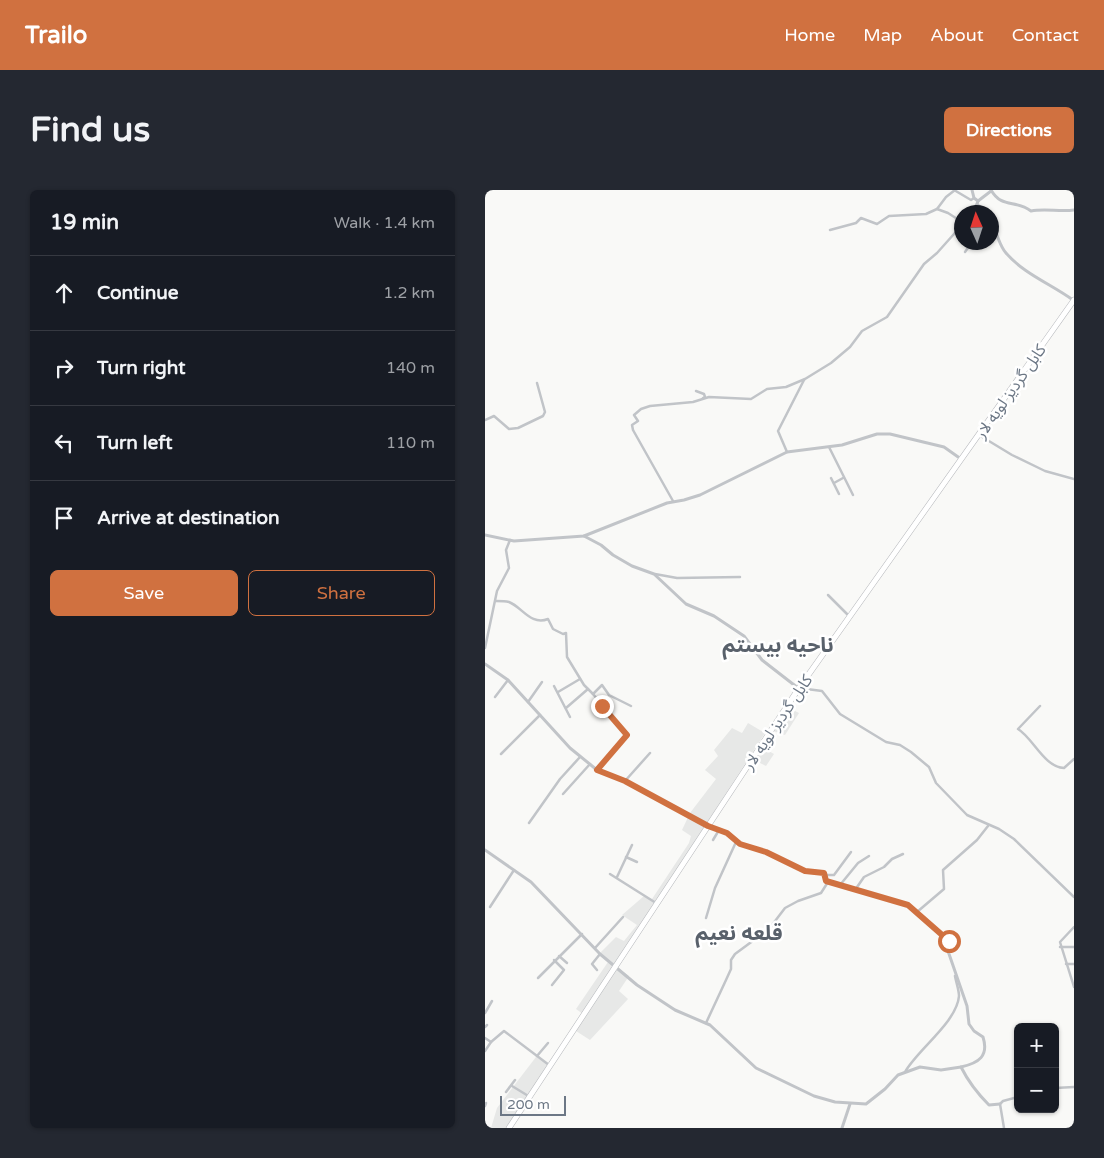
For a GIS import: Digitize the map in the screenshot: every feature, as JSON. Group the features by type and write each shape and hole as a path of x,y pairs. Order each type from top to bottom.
{"highway":[{"name":"کابل گردیز لویه لار","path":"509,1128 799,688 1074,300"}],"street":[{"path":"830,230 856,223 861,218 877,224 889,216 926,214 937,209 954,190 971,200 974,198"},
{"path":"972,190 974,198 979,205"},
{"path":"975,205 991,190 1001,201 1007,204 1018,204 1031,211 1040,208 1053,212 1074,210"},
{"path":"937,209 954,218"},
{"path":"701,398 751,399 767,389 786,387 805,379 831,363 850,347 862,331 887,317 924,264 937,253 954,232"},
{"path":"999,238 1001,247 1012,260 1074,300"},
{"path":"787,452 778,431 805,379"},
{"path":"485,420 494,416 509,429 543,416 545,412 537,383"},
{"path":"673,501 631,425 638,421 634,415 641,409 650,406 693,402 705,397 704,394 696,391"},
{"path":"485,535 510,540 583,536 673,501 700,495 787,452 829,447 877,434 891,434 944,446 961,459"},
{"path":"978,435 1011,455 1045,471 1074,479"},
{"path":"829,447 853,495"},
{"path":"831,478 839,494"},
{"path":"834,483 843,478"},
{"path":"583,536 601,545 613,555 646,572 677,578 740,577"},
{"path":"485,648 497,592 509,568 506,550 510,540"},
{"path":"654,574 686,604 715,616 744,636 762,660 799,688 822,692 840,714 886,742 900,745 911,752 929,768 936,783 967,815 987,826 999,829 1014,840 1074,897"},
{"path":"828,595 849,616"},
{"path":"496,601 510,602 526,616 544,621 548,620 553,629 563,634 566,633 567,657 580,679 627,735 597,770"},
{"path":"485,664 508,680 580,757 597,770 625,781 708,826 720,829 736,842 766,852 805,871 825,875 834,875 851,852"},
{"path":"557,692 580,679"},
{"path":"495,697 508,680"},
{"path":"528,702 542,682"},
{"path":"593,694 602,685 609,695 631,706"},
{"path":"554,686 570,716"},
{"path":"566,708 588,689"},
{"path":"1040,706 1018,729 1027,736 1042,755 1059,768 1064,768 1074,759"},
{"path":"501,754 540,715"},
{"path":"625,781 650,754"},
{"path":"529,823 560,779 580,757"},
{"path":"563,794 589,764"},
{"path":"917,912 944,889 943,870 977,840 987,826"},
{"path":"713,840 720,829"},
{"path":"706,918 715,888 736,842"},
{"path":"617,877 632,844"},
{"path":"485,850 531,882 600,954 637,985 675,1010 706,1023 756,1068 821,1100 866,1104 885,1089 898,1075 920,1067 941,1070 961,1067 976,1063 983,1058 986,1046 983,1037 974,1031 969,1024 967,1006 948,951 952,947 949,941 908,905 839,886 826,881 825,875"},
{"path":"855,890 863,877 884,867 903,854"},
{"path":"839,886 858,863 869,856"},
{"path":"626,857 637,862"},
{"path":"490,907 514,870"},
{"path":"610,874 656,903"},
{"path":"706,1023 731,969 731,960 735,954 769,929 785,908 821,893 828,882"},
{"path":"595,948 623,917"},
{"path":"1073,929 1061,940 1060,947 1074,987"},
{"path":"538,978 582,934"},
{"path":"1060,947 1074,947"},
{"path":"597,970 592,964 600,954"},
{"path":"559,955 567,963"},
{"path":"552,985 564,971 554,960"},
{"path":"1066,964 1074,964"},
{"path":"905,1073 913,1058 934,1040 957,1002 959,994 955,967"},
{"path":"485,1013 492,1001"},
{"path":"485,1051 491,1042 504,1031 550,1066"},
{"path":"485,1038 491,1042"},
{"path":"537,1056 547,1043"},
{"path":"961,1067 971,1086 989,1105 1000,1104 1003,1101 1014,1098"},
{"path":"506,1092 515,1080"},
{"path":"512,1086 530,1097"},
{"path":"1059,1088 1074,1087"},
{"path":"843,1128 850,1104"},
{"path":"1000,1104 1004,1128"}],"shaded area":[{"path":"789,708 799,713 785,735 773,731"},
{"path":"748,723 765,733 583,1014 576,1009 608,962 600,953 616,937 624,941 637,925 622,915 644,896 652,899 689,843 691,836 682,830 690,813 716,779 705,770 718,756 714,750 732,728 742,733"},
{"path":"762,747 774,754 766,766 754,760"},
{"path":"617,967 629,976 619,991 628,999 590,1040 576,1031"},
{"path":"536,1057 550,1065 508,1128 491,1128 497,1108"}],"district":[{"name":"ناحیه بیستم","path":"778,645"},
{"name":"قلعه نعيم","path":"739,933"}],"route":[{"path":"602,706 627,735 597,770 607,772 708,826 720,829 740,844 766,852 805,871 811,870 824,873 826,881 839,886 908,905 949,941"}]}
